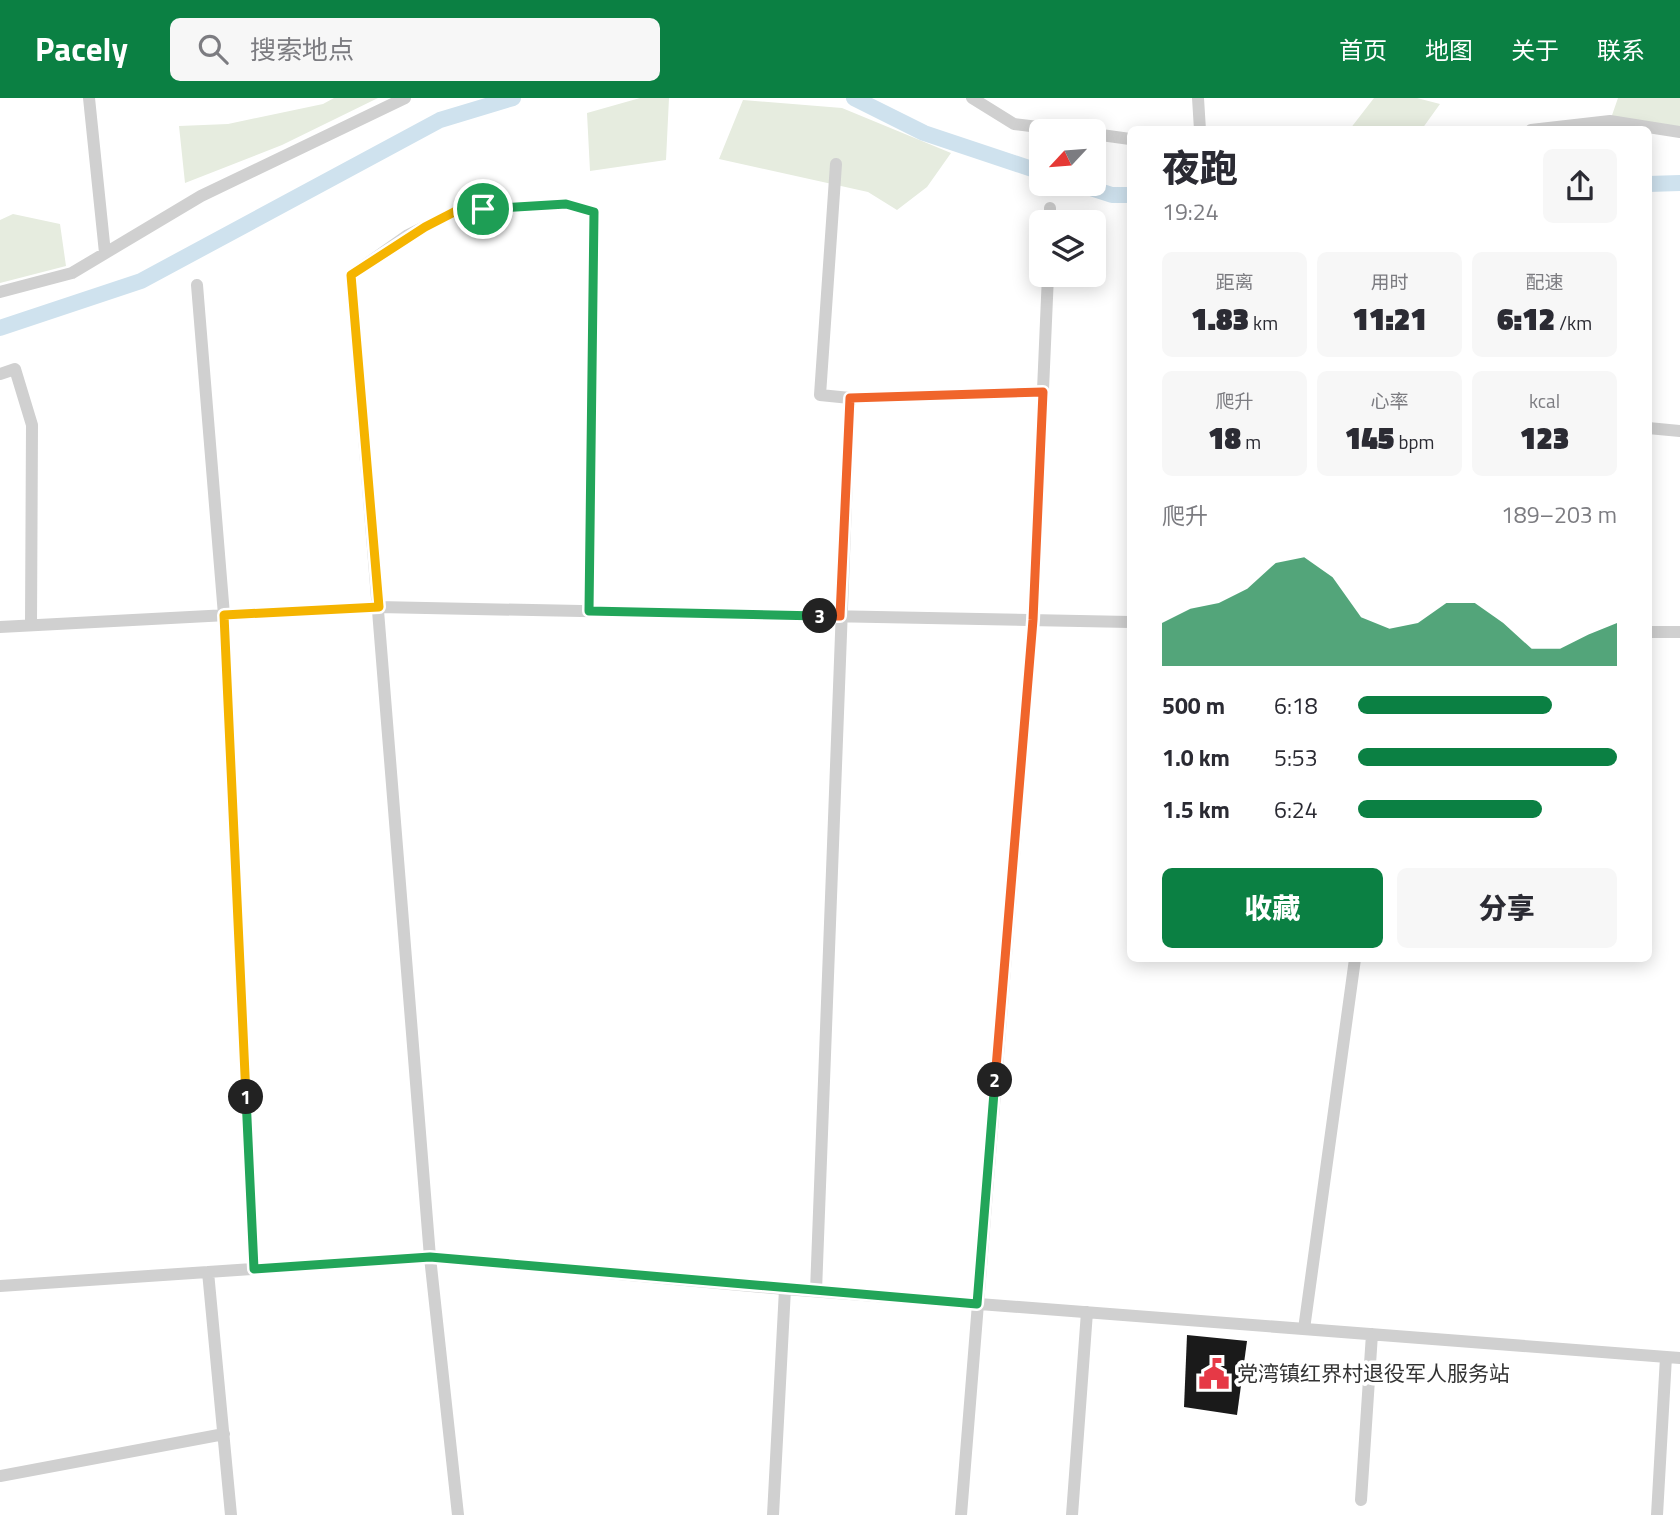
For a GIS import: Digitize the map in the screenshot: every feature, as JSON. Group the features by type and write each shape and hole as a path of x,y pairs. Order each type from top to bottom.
{"street":[{"path":"89,98 105,253"},
{"path":"0,292 72,273 201,196 405,98"},
{"path":"972,98 1014,124 1029,126"},
{"path":"1198,98 1200,126"},
{"path":"1566,126 1610,121 1642,126"},
{"path":"1652,128 1680,132"},
{"path":"1106,136 1127,139"},
{"path":"836,164 820,395 850,398 1043,392"},
{"path":"458,1515 430,1257 351,275 408,235 456,211 566,204 594,212 589,611"},
{"path":"197,285 224,615 254,1269"},
{"path":"961,1515 1033,620 1047,287"},
{"path":"0,374 15,369 32,425 31,625"},
{"path":"816,1291 850,398"},
{"path":"1652,428 1680,431"},
{"path":"0,627 379,607 1127,622"},
{"path":"1652,632 1680,632"},
{"path":"1304,1329 1355,962"},
{"path":"0,1286 430,1257 785,1289 1680,1358"},
{"path":"208,1272 232,1515"},
{"path":"773,1515 785,1289"},
{"path":"1072,1515 1087,1312"},
{"path":"1361,1500 1372,1334"},
{"path":"1657,1515 1666,1357"},
{"path":"0,1476 224,1434"}],"shaded area":[{"path":"334,98 378,98 282,145 185,183 179,126 228,124 323,104"},
{"path":"640,98 669,98 666,160 590,171 587,113"},
{"path":"1374,98 1417,98 1440,104 1424,126 1352,126"},
{"path":"1618,98 1680,98 1680,132 1610,121"},
{"path":"743,100 842,108 951,153 927,187 897,210 868,192 719,159"},
{"path":"13,214 60,224 66,266 0,283 0,220"}],"building":[{"name":"党湾镇红界村退役军人服务站","path":"1187,1335 1247,1341 1237,1415 1184,1407"}],"waterway":[{"path":"0,328 141,281 440,120 513,98"},
{"path":"854,98 924,133 1029,168"},
{"path":"1652,184 1680,183"},
{"path":"1106,193 1127,195"}],"place":[{"name":"党湾镇红界村退役军人服务站","path":"1214,1374"}],"route":[{"path":"566,204 594,212 589,611 840,616 850,398 1043,392 1033,620 977,1304 430,1257 254,1269 224,615 379,607 351,275 408,235 456,211 483,209 566,204"}]}
